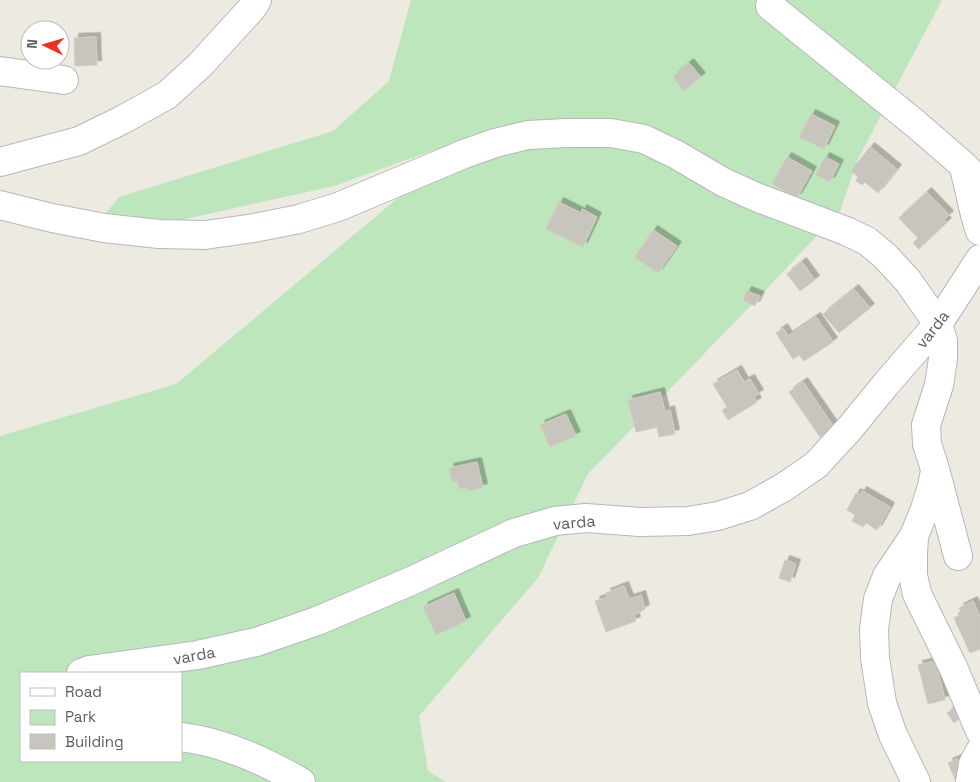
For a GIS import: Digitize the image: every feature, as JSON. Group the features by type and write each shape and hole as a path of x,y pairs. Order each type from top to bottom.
{"street":[{"path":"0,162 79,141 167,95 200,65 252,8 257,0"},
{"path":"770,6 917,125 972,173 968,179 980,231"},
{"path":"0,71 64,80"},
{"path":"0,205 104,228 159,234 205,235 299,219 338,207 464,154 495,143 528,135 611,133 644,139 677,155 723,182 867,241 885,256 908,281 938,324 943,341 943,358 938,385 926,426 927,444 958,556"},
{"name":"varda","path":"84,672 198,655 256,642 317,621 411,581 514,533 556,521 586,518 640,522 688,521 718,516 750,506 784,487 816,464 850,428 938,324 980,259"},
{"path":"916,782 882,704 875,658 874,629 878,599 887,576 914,536 925,509 935,469"},
{"path":"914,536 912,555 913,576 917,594 953,667 980,731"},
{"path":"894,735 936,782"},
{"path":"182,737 222,746 253,758 301,782"},
{"path":"970,782 973,764 980,751"}],"green space":[{"path":"411,0 942,0 858,159 840,211 588,474 538,578 419,716 428,771 446,782 0,782 0,436 176,384 424,176 437,149 334,186 172,222 106,213 119,197 333,131 389,81"}],"building":[{"path":"96,37 97,65 75,66 74,38"},
{"path":"689,63 701,77 684,91 673,77"},
{"path":"811,114 835,126 824,149 799,137"},
{"path":"870,147 897,169 878,193 865,182 862,185 856,181 858,177 851,171"},
{"path":"787,157 812,171 797,198 772,184"},
{"path":"825,157 839,164 830,182 816,175"},
{"path":"927,192 949,215 944,220 947,222 919,249 913,243 918,238 899,218"},
{"path":"559,202 581,213 582,209 597,217 583,247 546,229"},
{"path":"653,230 677,246 658,273 635,257"},
{"path":"802,262 815,280 800,291 787,274"},
{"path":"854,289 870,308 839,333 823,314"},
{"path":"747,291 760,296 755,306 743,300"},
{"path":"816,317 833,342 804,361 799,355 793,359 776,333 783,328 788,336"},
{"path":"737,370 744,382 750,379 759,394 754,397 757,402 728,420 722,410 727,407 713,384"},
{"path":"803,382 834,427 820,437 789,392"},
{"path":"660,392 665,412 670,410 675,434 659,437 657,427 636,432 628,400"},
{"path":"566,414 576,436 550,447 540,425"},
{"path":"477,462 483,488 468,491 467,487 459,489 457,481 452,482 449,468"},
{"path":"862,491 890,507 877,530 866,523 863,527 852,521 855,515 847,510 856,493 860,495"},
{"path":"785,560 796,564 790,582 779,578"},
{"path":"624,586 629,599 641,595 645,609 634,615 636,621 606,632 595,601 608,597 606,593"},
{"path":"454,593 466,621 436,635 423,607"},
{"path":"973,601 980,617 980,649 970,653 954,618 962,614 959,608"},
{"path":"935,661 945,700 928,704 918,665"},
{"path":"958,705 965,714 954,723 947,713"},
{"path":"957,759 964,775 955,779 948,763"}]}
